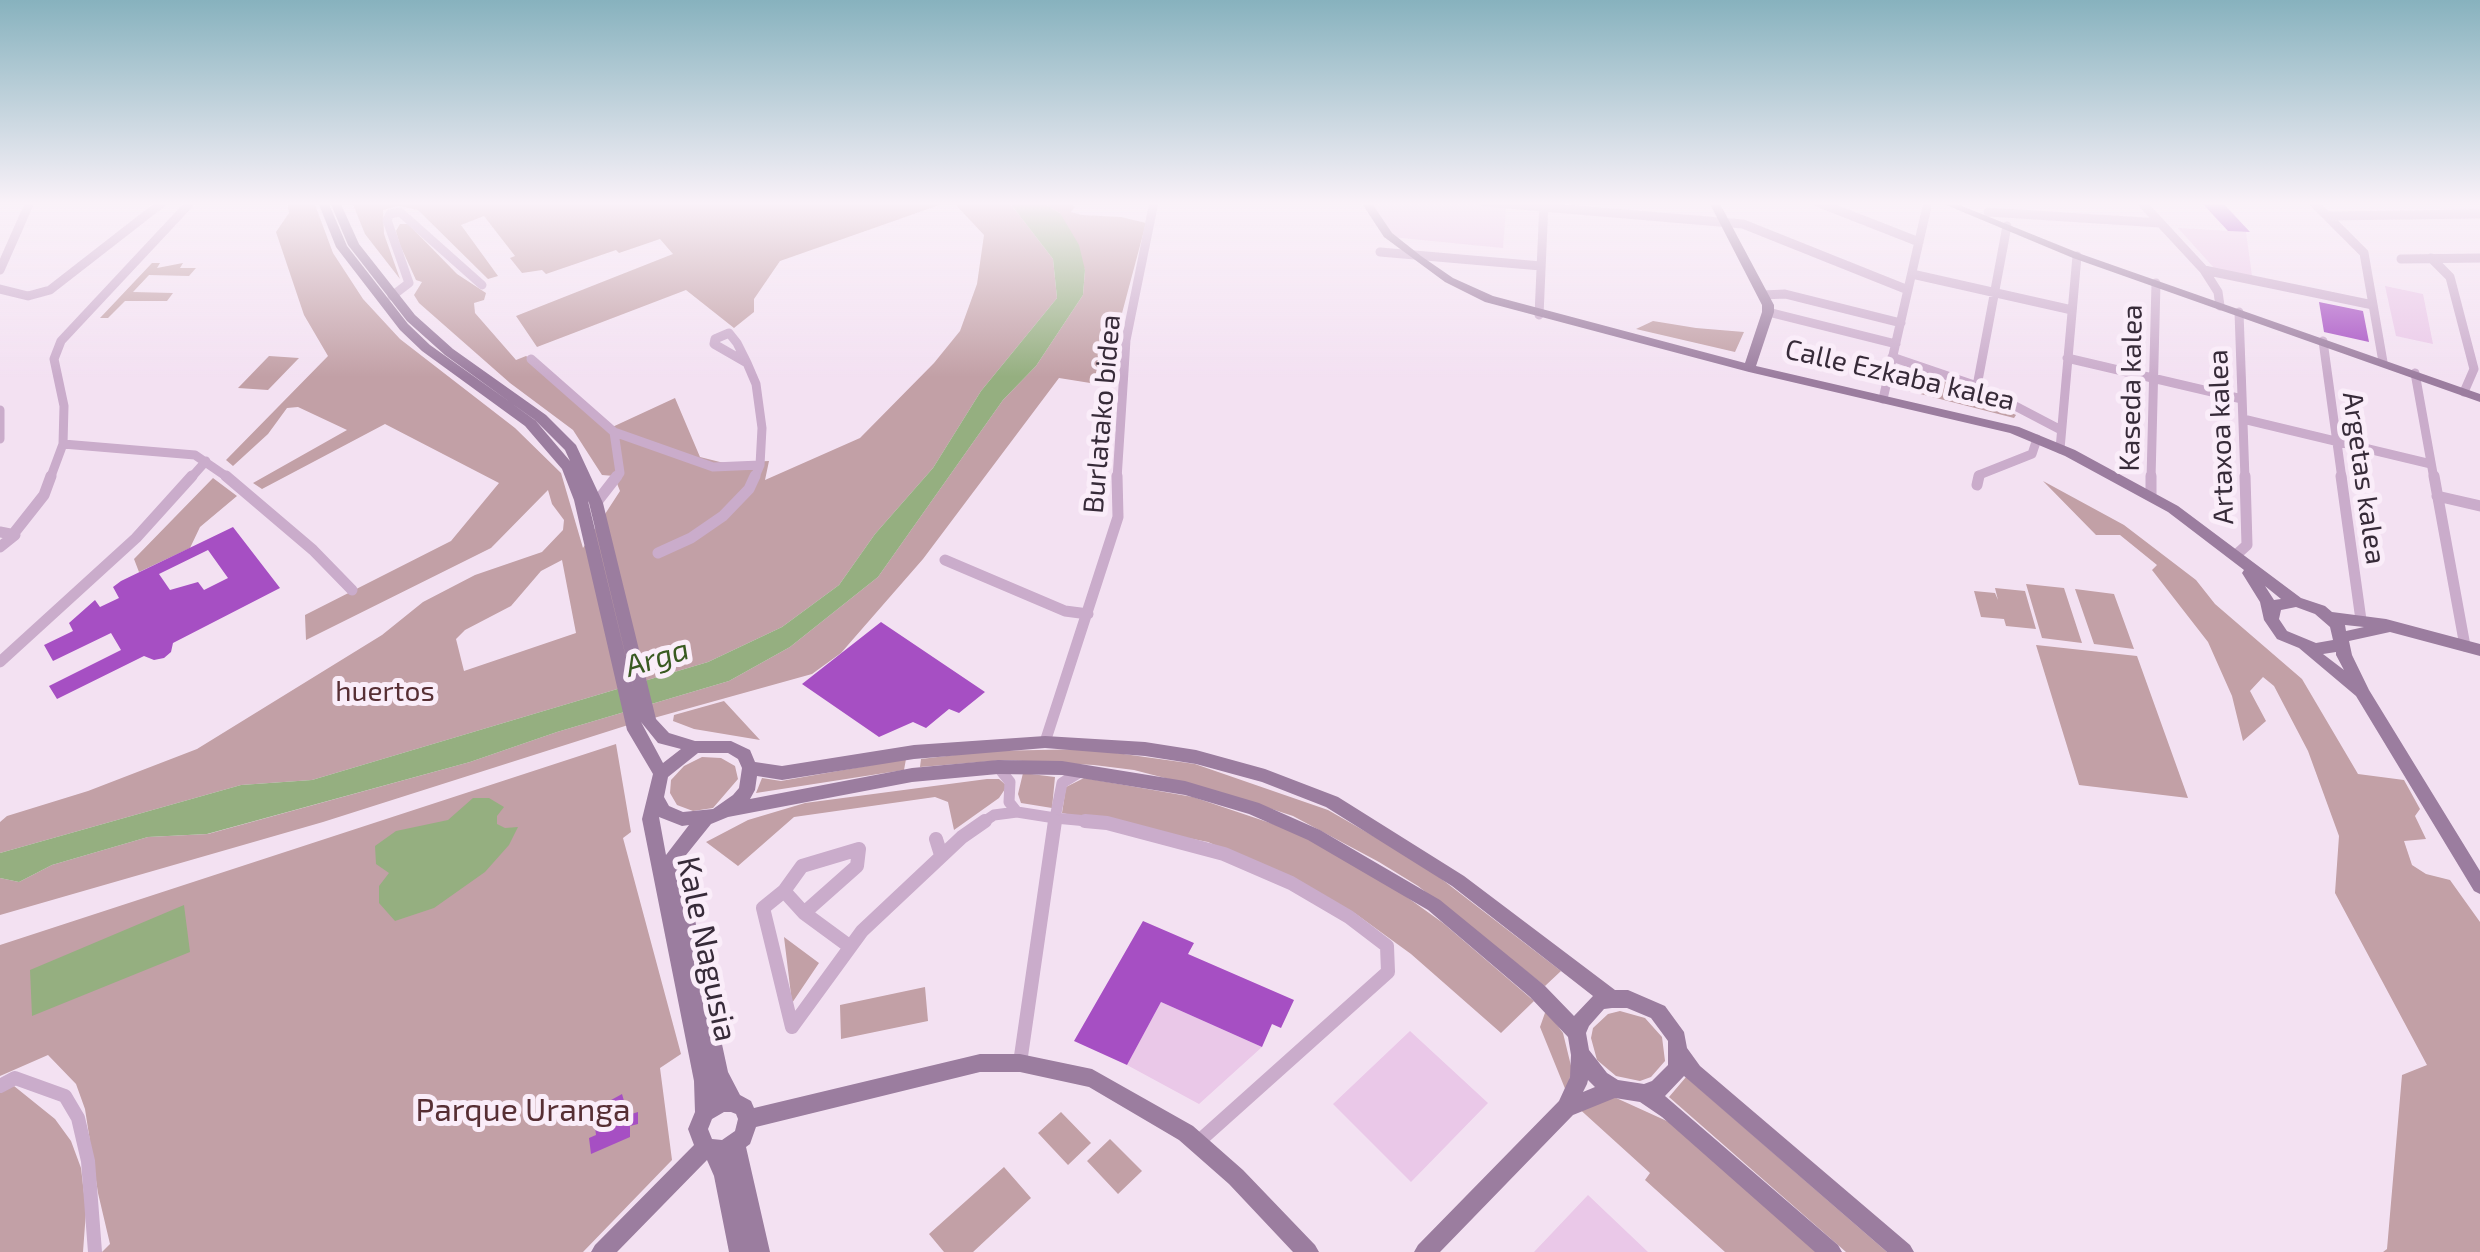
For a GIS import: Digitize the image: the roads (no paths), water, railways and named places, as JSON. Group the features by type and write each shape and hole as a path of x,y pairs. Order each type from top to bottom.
{"main road":[{"path":"352,260 404,327 426,348 530,423 568,466 649,722 671,742 730,747 744,755 750,768 747,790 728,810"},
{"path":"366,260 392,296 434,341 552,427 571,448 596,503 640,742 662,774"},
{"name":"Calle Ezkaba kalea","path":"1421,260 1489,299 1539,315 2014,430 2060,448 2151,494 2296,602 2331,617"},
{"path":"1745,260 1768,312 1749,368"},
{"path":"2091,260 2480,398"},
{"name":"Calle Ezkaba kalea","path":"2236,556 2262,590 2271,620"},
{"path":"2296,602 2275,605 2271,620 2282,634 2362,693"},
{"path":"2331,617 2361,620 2473,648"},
{"path":"2331,617 2362,693 2480,886"},
{"path":"2303,646 2326,650 2342,639 2378,629 2413,632"},
{"path":"750,768 782,773 914,752 1045,742 1145,748 1196,757 1266,776 1332,802 1458,881 1612,999"},
{"path":"696,746 662,774 656,799 672,816 704,820 728,810 912,775 998,768 1083,770 1186,788 1253,808 1314,835 1434,905 1537,990 1578,1043 1588,1068 1615,1089"},
{"name":"Kale Nagusia","path":"656,799 650,819 704,1081 705,1112"},
{"name":"Kale Nagusia","path":"704,820 674,858 719,1073 733,1102"},
{"path":"1426,1252 1566,1108 1580,1078 1578,1043 1588,1010 1612,999 1628,999 1658,1012 1669,1024 1680,1054 1693,1073 1903,1252"},
{"path":"1644,1093 1670,1080 1680,1054"},
{"path":"748,1118 980,1063 1020,1064 1092,1078 1135,1101 1197,1143 1236,1177 1308,1252"},
{"path":"1566,1108 1615,1089 1644,1093 1670,1110 1831,1252"},
{"path":"602,1252 718,1148 748,1128 744,1108 733,1102 705,1112 698,1128 718,1148 759,1252"},
{"path":"718,1148 740,1252"}],"street":[{"path":"0,289 28,296 50,290 88,260"},
{"path":"0,532 6,545 44,494 63,444 64,406 54,377 54,359 62,341 137,260"},
{"path":"392,296 409,280 402,260"},
{"path":"455,260 482,285"},
{"name":"Burlatako bidea","path":"1045,742 1118,517 1118,442 1126,340 1142,260"},
{"path":"1481,260 1541,266"},
{"path":"1539,315 1541,260"},
{"path":"1834,260 1908,290"},
{"path":"1883,399 1915,260"},
{"path":"1977,386 2001,260"},
{"path":"2060,448 2078,260"},
{"path":"2195,260 2218,292 2220,306"},
{"path":"2365,260 2382,362"},
{"path":"2434,260 2450,276 2474,369 2464,392"},
{"path":"2204,270 2372,305"},
{"path":"1912,274 2072,310"},
{"name":"Kaseda kalea","path":"2151,494 2156,283"},
{"path":"1763,295 1785,294 1901,323"},
{"name":"Calle Ezkaba kalea","path":"1768,312 1896,344"},
{"name":"Artaxoa kalea","path":"2236,556 2246,546 2239,312"},
{"name":"Argetas kalea","path":"2323,341 2361,620"},
{"name":"Calle Ezkaba kalea","path":"1892,357 1977,386 2061,430"},
{"path":"2067,358 2242,398"},
{"path":"532,359 614,432 713,467 760,465"},
{"path":"658,553 692,538 723,516 749,489 760,465 762,428 756,384 747,363"},
{"path":"2415,374 2436,496 2473,648"},
{"path":"0,410 0,439"},
{"path":"2244,419 2431,464"},
{"path":"591,486 604,483 615,472 609,441 614,432"},
{"path":"596,503 620,473 614,432"},
{"name":"Calle Ezkaba kalea","path":"1977,485 1979,475 2032,454 2037,439"},
{"path":"63,444 173,450 206,462 313,550 352,590"},
{"path":"0,662 136,538 206,462"},
{"path":"2436,496 2480,506"},
{"path":"945,560 1065,611 1088,614"},
{"path":"998,768 1010,782 1010,802 1017,812"},
{"path":"1020,1064 1062,783 1083,770"},
{"path":"804,913 857,866 860,849 802,866 784,891 763,908 792,1027 850,946 941,855 994,816 1017,812 1107,823 1224,854 1291,883 1350,917 1387,946 1388,972 1197,1143"},
{"path":"936,839 941,855"},
{"path":"784,891 804,913 850,946"},
{"path":"0,1086 15,1078 65,1096 78,1118 88,1161 96,1252"}],"water label":[{"name":"Arga","path":"657,658"}],"park label":[{"name":"huertos","path":"385,692"},
{"name":"Parque Uranga","path":"523,1110"}]}
